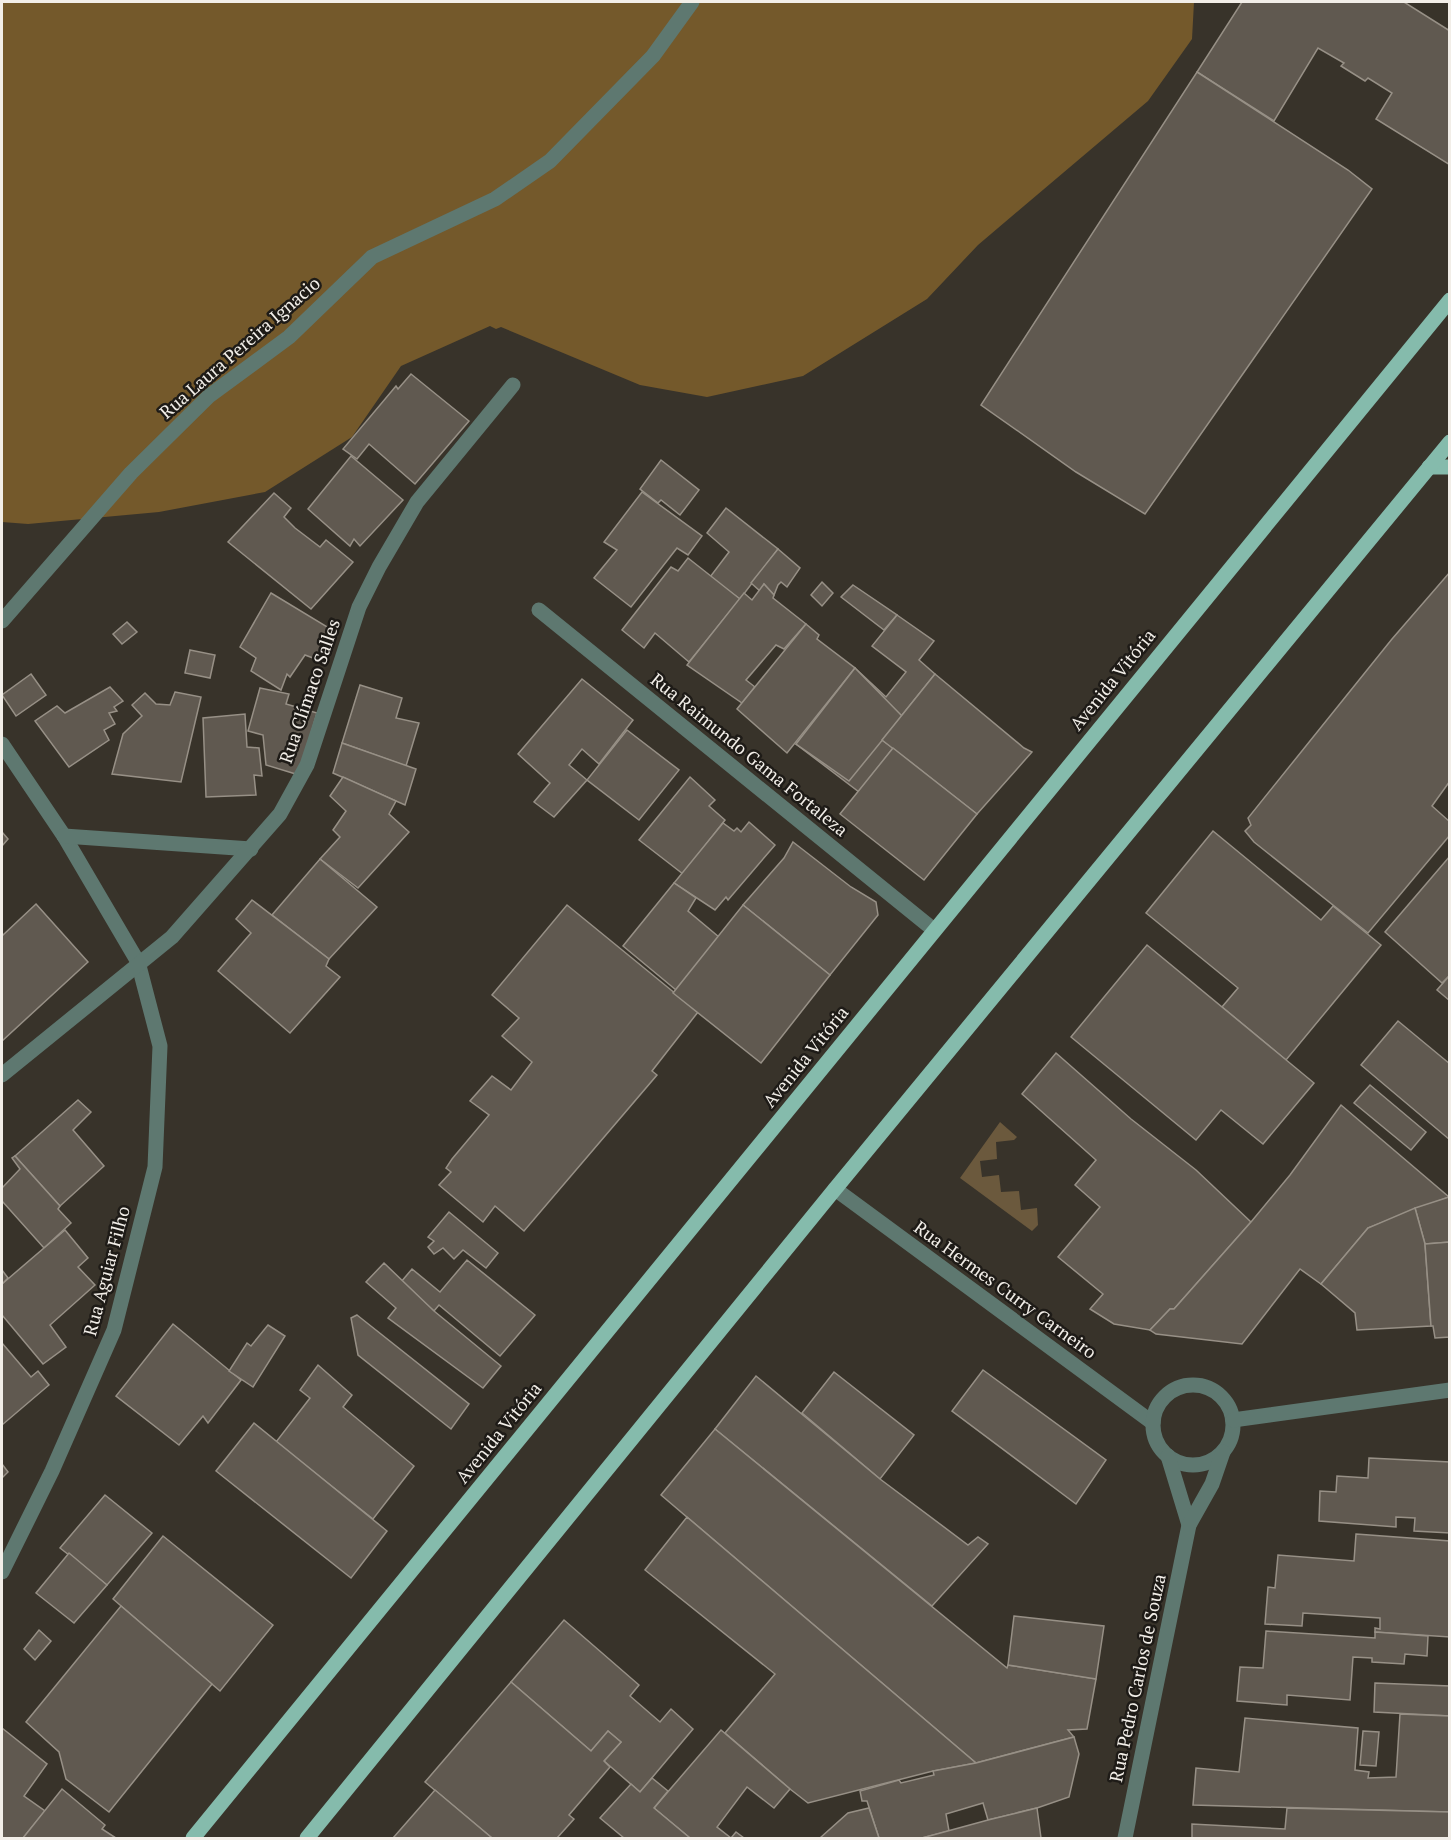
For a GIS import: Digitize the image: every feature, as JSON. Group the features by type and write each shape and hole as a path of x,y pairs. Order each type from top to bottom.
{"main road":[{"name":"Avenida Vitória","path":"193,1839 1449,300"},
{"path":"307,1839 835,1190 1449,442"},
{"path":"1430,467 1449,467"}],"street":[{"name":"Rua Laura Pereira Ignacio","path":"2,621 131,473 209,396 288,337 372,257 495,199 550,161 653,56 692,2"},
{"name":"Rua Clímaco Salles","path":"2,1075 138,962 172,937 280,814 307,765 359,608 379,567 417,502 513,385"},
{"name":"Rua Raimundo Gama Fortaleza","path":"539,610 934,930"},
{"path":"2,744 64,836 251,849"},
{"name":"Rua Aguiar Filho","path":"2,1572 52,1471 114,1330 155,1167 160,1046 138,962 87,879 64,836"},
{"name":"Rua Hermes Curry Carneiro","path":"835,1190 1153,1423"},
{"path":"1183,1386 1200,1386 1215,1392 1227,1404 1233,1420 1231,1436 1223,1452 1210,1461 1194,1465 1178,1463 1168,1456 1155,1439 1153,1423 1157,1407 1168,1394 1183,1386"},
{"path":"1233,1420 1449,1390"},
{"name":"Rua Pedro Carlos de Souza","path":"1125,1839 1189,1525 1212,1484 1223,1452"},
{"name":"Rua Pedro Carlos de Souza","path":"1168,1456 1189,1525"}],"shaded area":[{"path":"2,2 1194,2 1192,39 1148,101 978,245 927,299 803,376 707,397 640,385 501,327 496,329 490,326 401,366 352,437 265,492 159,512 28,524 2,522"},
{"path":"1000,1122 1017,1137 1014,1140 996,1142 997,1159 980,1161 982,1177 999,1175 1001,1192 1019,1191 1021,1210 1037,1208 1038,1225 1032,1231 960,1178"}],"building":[{"path":"1242,2 1404,2 1450,31 1450,165 1376,119 1392,93 1368,78 1365,81 1341,66 1344,63 1318,48 1274,121 1197,72"},
{"path":"1197,72 1348,170 1372,189 1145,514 1076,472 981,405"},
{"path":"411,374 469,421 415,484 369,444 357,459 343,449 396,386 398,389"},
{"path":"351,456 403,500 360,546 354,539 350,546 308,509"},
{"path":"661,460 699,490 680,515 661,500 658,503 640,489"},
{"path":"642,492 702,536 688,555 677,548 631,607 594,578 617,550 604,542"},
{"path":"274,493 291,508 284,517 295,528 320,547 326,540 353,562 311,609 228,542"},
{"path":"726,508 778,549 740,599 710,577 729,552 707,533"},
{"path":"778,549 800,568 787,587 781,582 778,585 774,595 764,584 760,591 751,583"},
{"path":"688,558 740,599 689,662 655,633 644,648 622,630 671,567 678,571"},
{"path":"1450,572 1450,781 1432,806 1450,822 1450,835 1368,933 1254,842 1245,831 1251,825 1248,818 1392,639"},
{"path":"822,582 833,593 822,606 811,595"},
{"path":"764,584 774,595 773,598 806,624 784,649 776,645 746,680 755,687 742,703 687,665 744,593 752,600"},
{"path":"853,585 897,615 884,630 841,597"},
{"path":"271,593 334,631 326,663 305,655 290,677 287,674 281,690 251,671 256,658 240,647"},
{"path":"897,615 934,641 919,660 935,674 882,740 893,748 859,792 796,744 855,668 886,697 906,672 872,646"},
{"path":"127,622 137,632 122,644 113,634"},
{"path":"806,624 819,635 817,639 855,668 787,753 737,709"},
{"path":"190,650 215,655 210,678 185,673"},
{"path":"855,668 902,716 849,781 796,744"},
{"path":"31,674 46,695 16,716 2,695"},
{"path":"935,674 1024,748 1032,752 977,814 882,740"},
{"path":"582,679 633,720 599,764 582,749 569,765 587,780 554,817 534,802 550,783 518,754"},
{"path":"360,685 402,698 396,718 419,723 406,766 342,743"},
{"path":"110,687 123,701 114,707 117,711 109,713 115,724 104,730 109,740 69,767 35,721 57,706 65,713"},
{"path":"260,688 289,694 286,704 317,713 299,775 266,765 263,735 248,731"},
{"path":"175,692 201,697 181,782 112,774 123,734 142,716 132,705 145,693 156,704 170,705"},
{"path":"245,714 247,747 259,748 262,776 254,775 256,795 206,797 203,718"},
{"path":"627,730 679,770 639,820 587,780"},
{"path":"342,743 416,769 405,805 333,773"},
{"path":"893,748 977,814 924,880 840,814"},
{"path":"343,777 396,801 389,814 409,832 358,888 320,859 340,837 333,830 346,811 330,796"},
{"path":"690,777 715,800 709,806 725,820 683,874 639,840"},
{"path":"749,822 775,845 728,900 726,897 715,910 674,883 723,823 734,831 737,828 741,832"},
{"path":"1213,831 1321,920 1333,906 1381,945 1286,1060 1222,1007 1238,988 1146,913"},
{"path":"2,832 8,839 2,846"},
{"path":"793,842 851,887 876,902 878,915 830,975 743,905 784,858"},
{"path":"1450,856 1450,975 1442,983 1385,932"},
{"path":"320,859 377,907 329,959 272,915"},
{"path":"674,883 696,898 688,911 719,937 676,990 623,946"},
{"path":"252,900 329,959 326,966 340,977 290,1033 218,971 251,933 236,919"},
{"path":"36,904 88,962 2,1041 2,933 3,935"},
{"path":"567,905 698,1012 652,1071 657,1075 524,1231 495,1206 483,1222 439,1185 451,1172 446,1168 452,1159 489,1115 470,1101 492,1076 511,1090 532,1062 502,1036 519,1018 492,995"},
{"path":"743,905 830,975 761,1063 673,993"},
{"path":"1147,945 1314,1083 1263,1144 1221,1110 1196,1140 1071,1037"},
{"path":"1450,975 1450,1001 1437,990"},
{"path":"1398,1021 1450,1064 1450,1140 1361,1065"},
{"path":"1056,1053 1131,1119 1196,1170 1251,1222 1174,1309 1170,1309 1150,1330 1114,1324 1090,1309 1103,1294 1058,1257 1100,1207 1075,1185 1096,1160 1022,1094"},
{"path":"1370,1085 1426,1132 1411,1150 1354,1103"},
{"path":"78,1100 91,1112 73,1130 104,1166 60,1206 15,1156"},
{"path":"1341,1105 1449,1197 1368,1228 1321,1284 1300,1269 1242,1344 1156,1334 1150,1330 1170,1309 1174,1309 1251,1222 1290,1175"},
{"path":"15,1156 60,1206 58,1209 71,1223 44,1248 2,1201 2,1188 20,1169 12,1158"},
{"path":"1449,1197 1450,1242 1425,1244 1415,1208"},
{"path":"1415,1208 1425,1244 1431,1326 1357,1330 1355,1313 1321,1284 1368,1228"},
{"path":"449,1212 498,1253 486,1268 463,1250 454,1259 443,1248 434,1254 428,1247 434,1241 428,1237"},
{"path":"65,1230 88,1258 78,1267 95,1285 50,1325 66,1347 43,1364 2,1315 2,1284"},
{"path":"1450,1242 1450,1337 1435,1338 1433,1326 1431,1326 1425,1244"},
{"path":"467,1260 535,1315 500,1356 439,1305 434,1311 401,1282 412,1269 440,1292"},
{"path":"384,1263 434,1311 501,1366 483,1388 388,1318 396,1308 366,1282"},
{"path":"2,1270 8,1278 2,1284"},
{"path":"357,1315 469,1404 451,1429 358,1355 351,1318"},
{"path":"173,1324 241,1380 208,1423 203,1416 179,1445 116,1396"},
{"path":"268,1325 285,1336 253,1387 229,1371 247,1343 251,1346"},
{"path":"2,1343 31,1377 38,1371 49,1385 2,1425"},
{"path":"318,1365 352,1395 343,1407 414,1466 373,1519 276,1442 310,1398 300,1390"},
{"path":"983,1370 1106,1460 1076,1504 952,1411"},
{"path":"834,1372 914,1435 880,1479 802,1413"},
{"path":"756,1376 880,1479 968,1545 978,1537 988,1544 932,1606 715,1429"},
{"path":"254,1423 387,1531 351,1578 216,1471"},
{"path":"715,1429 1007,1668 1008,1665 1096,1679 1087,1729 1068,1730 1074,1737 976,1763 661,1495"},
{"path":"1369,1458 1450,1462 1450,1533 1414,1531 1415,1518 1396,1517 1396,1527 1319,1521 1320,1491 1336,1492 1337,1476 1368,1478"},
{"path":"2,1464 8,1472 2,1478"},
{"path":"105,1495 152,1533 107,1585 60,1548"},
{"path":"687,1517 976,1763 933,1771 808,1803 790,1789 725,1733 775,1674 645,1570"},
{"path":"1356,1534 1450,1541 1450,1637 1375,1632 1375,1628 1380,1629 1380,1618 1303,1613 1302,1626 1265,1624 1268,1587 1275,1588 1278,1555 1354,1561"},
{"path":"163,1536 273,1625 220,1691 113,1599"},
{"path":"69,1553 107,1585 74,1623 36,1593"},
{"path":"121,1606 212,1684 109,1812 66,1779 59,1752 26,1722"},
{"path":"1014,1616 1104,1626 1096,1679 1008,1665"},
{"path":"564,1620 639,1685 630,1696 660,1722 671,1709 693,1729 640,1792 604,1761 621,1742 608,1731 591,1751 511,1682"},
{"path":"39,1630 51,1641 35,1660 24,1649"},
{"path":"1266,1631 1375,1638 1375,1632 1428,1636 1427,1656 1405,1654 1404,1664 1372,1662 1372,1658 1353,1657 1350,1700 1287,1695 1287,1705 1237,1701 1240,1667 1263,1668"},
{"path":"511,1682 591,1751 608,1731 621,1742 604,1761 610,1767 569,1815 574,1819 557,1838 492,1838 425,1782"},
{"path":"1375,1683 1450,1686 1450,1716 1374,1712"},
{"path":"1400,1714 1450,1716 1450,1812 1193,1805 1196,1768 1239,1772 1245,1718 1358,1728 1355,1770 1369,1772 1368,1778 1396,1777"},
{"path":"2,1728 47,1764 24,1796 45,1811 23,1838 2,1838"},
{"path":"721,1730 790,1789 774,1808 747,1787 717,1827 731,1838 690,1838 654,1808"},
{"path":"1363,1731 1379,1732 1376,1766 1360,1765"},
{"path":"1074,1737 1079,1754 1069,1797 1037,1808 988,1820 983,1803 946,1814 949,1831 922,1838 879,1838 867,1801 862,1801 860,1791 899,1780 901,1783 934,1775 933,1771 976,1763"},
{"path":"652,1778 668,1791 654,1808 690,1838 624,1838 600,1818 631,1784 640,1792"},
{"path":"62,1789 105,1825 102,1829 116,1838 23,1838"},
{"path":"435,1790 492,1838 393,1838"},
{"path":"869,1808 879,1838 820,1838 848,1813"},
{"path":"1037,1808 1041,1838 922,1838 988,1820"},
{"path":"1287,1808 1450,1812 1450,1838 1192,1838 1192,1824 1285,1829"},
{"path":"736,1832 744,1838 731,1838"}]}
